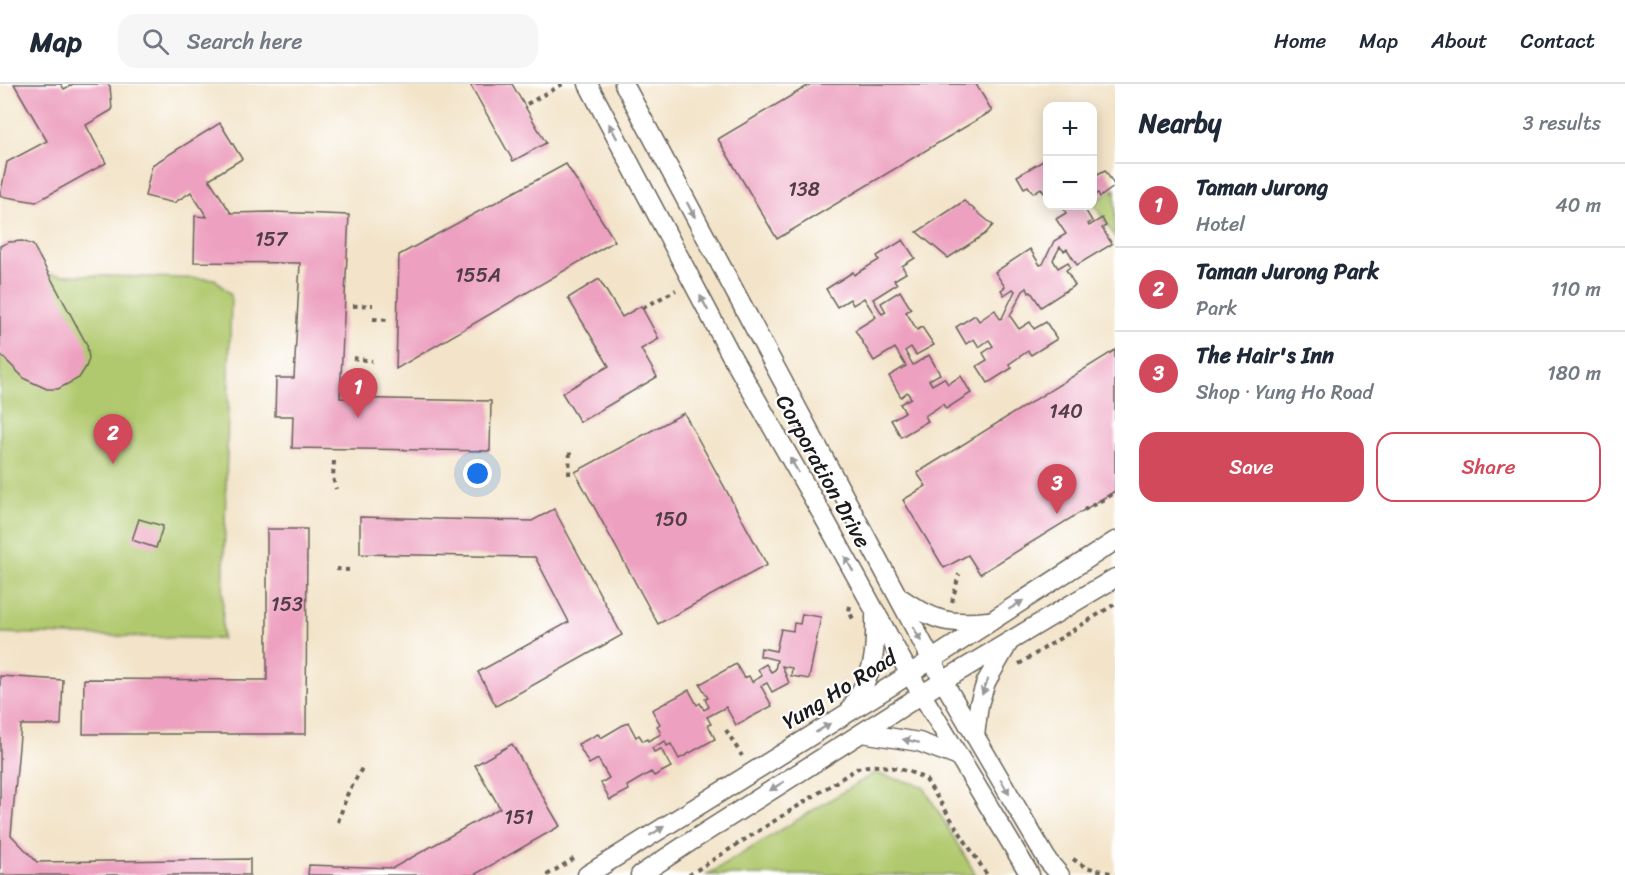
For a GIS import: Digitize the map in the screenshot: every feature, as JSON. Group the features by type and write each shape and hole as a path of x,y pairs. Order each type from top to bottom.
{"street":[{"name":"Corporation Drive","path":"588,84 731,355 824,516 909,674 1030,875"},
{"name":"Corporation Drive","path":"624,84 943,681 1048,861 1060,875"},
{"name":"Yung Ho Road","path":"587,875 909,674 1115,541"},
{"path":"640,875 943,681 1115,578"},
{"path":"898,596 920,612 940,621 965,623 992,620"},
{"path":"849,711 866,685 874,664 875,611"},
{"path":"975,736 979,704 986,682 1008,642"},
{"path":"862,733 919,742 959,757"}],"path":[{"path":"527,104 563,84"},
{"path":"644,308 692,280"},
{"path":"353,306 373,305"},
{"path":"372,319 388,320"},
{"path":"353,358 372,362"},
{"path":"569,475 570,450"},
{"path":"334,461 333,478 336,489"},
{"path":"1084,510 1115,493"},
{"path":"336,569 349,570"},
{"path":"950,608 959,574"},
{"path":"1014,667 1115,604"},
{"path":"726,730 742,756"},
{"path":"689,875 858,768 869,764 898,770 926,780 987,875"},
{"path":"338,822 347,795 362,768"},
{"path":"1070,857 1085,867 1115,874"}],"green space":[{"path":"1115,189 1115,237 1097,209 1097,200"},
{"path":"0,273 215,279 231,295 222,639 0,633"},
{"path":"874,773 923,786 976,875 707,875"}],"building":[{"path":"14,84 61,84 64,89 73,84 107,84 110,86 112,110 86,125 106,163 36,202 0,196 7,162 47,141"},
{"path":"470,84 512,84 546,143 513,161"},
{"path":"811,84 976,84 992,111 777,239 718,139"},
{"path":"220,123 242,159 209,179 231,213 349,215 340,398 491,401 490,451 292,448 293,416 275,416 276,378 294,378 300,263 194,262 195,216 207,217 191,192 174,203 145,196 152,165"},
{"path":"1043,161 1043,191 1041,188 1033,193 1028,186 1024,188 1017,176"},
{"path":"566,164 615,241 396,369 399,255"},
{"path":"1105,170 1115,186 1100,197 1097,172 1098,174"},
{"path":"964,201 993,225 985,234 948,258 917,232"},
{"path":"1064,210 1085,210 1092,221 1088,224 1089,226 1102,218 1106,226 1102,228 1112,244 1077,265 1067,249 1064,251 1060,247 1053,260 1058,268 1068,262 1070,267 1066,270 1075,285 1041,307 1027,288 1023,291 1010,316 1019,329 1030,322 1034,329 1046,322 1057,339 1031,355 1028,351 1009,364 1012,368 988,383 977,366 987,360 983,353 993,346 989,340 979,347 974,339 966,344 956,327 975,315 979,321 995,310 1000,319 1002,318 1015,291 1013,289 1004,295 1001,290 1005,287 995,272 1030,249 1040,265 1043,264 1054,241 1066,234 1056,219 1066,213"},
{"path":"903,240 915,258 902,266 906,273 894,280 897,284 873,299 882,314 886,312 881,303 900,291 911,309 906,312 917,330 922,327 934,345 916,355 911,347 905,351 913,365 929,355 940,374 929,380 932,385 944,378 948,384 961,376 971,393 946,409 943,404 925,416 928,421 901,437 891,420 905,412 900,404 911,398 907,392 901,397 889,376 906,366 895,348 874,361 855,330 876,317 864,298 853,305 850,299 837,307 826,289 853,272 854,275 879,260 877,256"},
{"path":"22,241 33,245 87,345 89,359 79,378 58,389 47,389 25,379 0,354 0,246 9,242"},
{"path":"599,279 622,317 641,306 659,339 641,349 657,377 580,422 562,393 609,366 568,298"},
{"path":"1115,350 1115,491 980,574 968,555 944,568 903,500 926,486 917,473"},
{"path":"684,413 767,565 658,624 575,472"},
{"path":"554,509 622,635 496,706 478,672 569,622 535,557 360,554 360,517 532,521"},
{"path":"139,519 163,526 156,548 132,540"},
{"path":"267,529 307,529 306,734 83,734 84,679 267,680"},
{"path":"802,614 821,617 809,679 791,676 792,668 782,666 789,683 772,692 767,683 761,686 772,706 736,725 726,707 707,717 715,739 679,759 671,744 667,746 665,741 652,748 654,752 661,749 671,767 654,776 651,772 627,786 629,790 610,800 601,783 609,778 598,759 589,764 578,744 598,734 601,738 628,722 636,737 639,735 643,741 647,739 648,741 661,734 657,726 660,724 652,710 689,690 697,705 700,703 704,710 709,707 705,699 708,698 700,684 736,664 744,678 749,676 752,682 762,676 758,669 766,664 771,672 775,670 777,660 760,656 761,648 776,651 781,629 793,631 794,623 800,624"},
{"path":"0,676 63,680 61,725 21,725 11,835 37,862 250,859 250,875 0,875"},
{"path":"512,744 560,826 474,875 308,875 309,865 393,868 500,808 475,765"}],"place":[{"name":"Taman Jurong","path":"358,418"},
{"name":"Taman Jurong Park","path":"113,464"},
{"name":"The Hair's Inn","path":"1057,514"}]}
